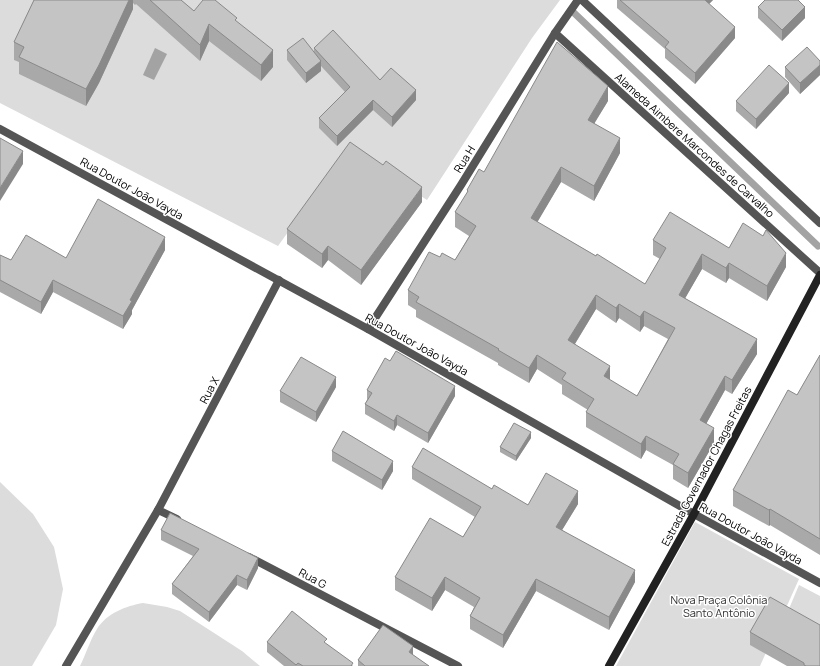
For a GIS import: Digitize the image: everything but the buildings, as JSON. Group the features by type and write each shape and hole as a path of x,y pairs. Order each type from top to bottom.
{"main road":[{"name":"Estrada Governador Chagas Freitas","path":"609,666 694,514 820,274"}],"street":[{"name":"Rua H","path":"368,329 461,185 554,33 578,0"},
{"path":"582,0 820,223"},
{"name":"Alameda Aimbere Marcondes de Carvalho","path":"554,33 820,274"},
{"name":"Rua Doutor João Vayda","path":"0,129 368,329 694,514 820,583"},
{"name":"Rua X","path":"66,666 158,510 279,280"},
{"path":"158,510 186,524"},
{"name":"Rua G","path":"242,553 458,666"}],"green space":[{"path":"0,0 560,0 532,38 427,200 348,149 278,246 0,103"},
{"path":"0,482 33,514 54,547 63,589 56,625 32,666 0,666"},
{"name":"Nova Praça Colônia Santo Antônio","path":"695,522 799,579 760,666 616,666"},
{"path":"799,585 820,596 820,637 786,616"},
{"path":"143,603 180,611 242,651 260,666 80,666 92,638 101,623 117,611"}],"shaded area":[{"path":"155,48 167,54 154,80 143,75"}],"waterway":[{"path":"571,10 818,246"}]}
